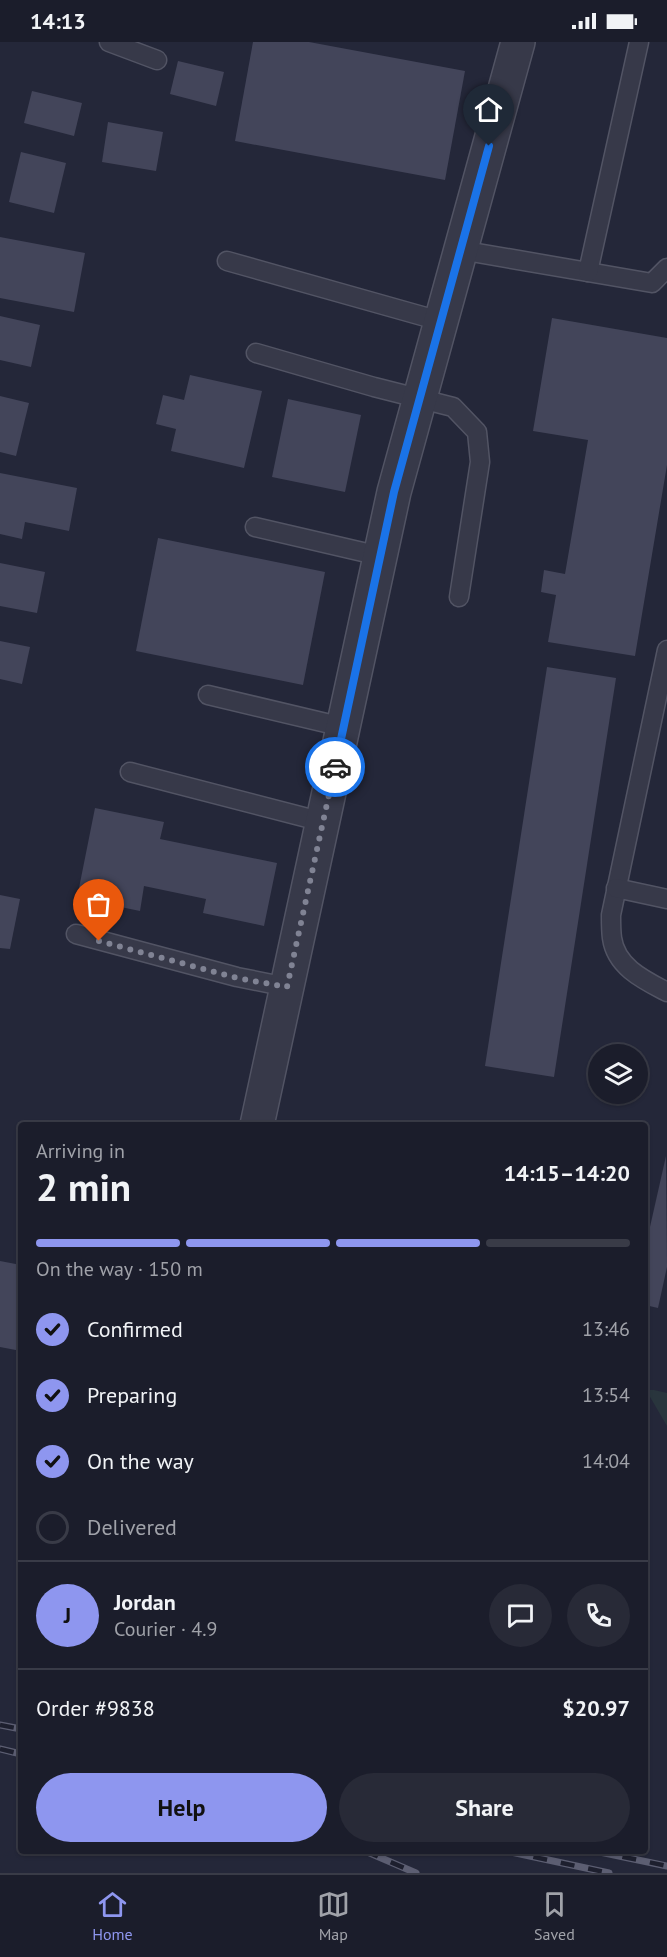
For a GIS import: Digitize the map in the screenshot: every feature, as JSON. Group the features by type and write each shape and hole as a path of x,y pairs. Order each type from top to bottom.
{"street":[{"path":"258,1122 394,492 518,42"}],"lane":[{"path":"109,42 157,60"},
{"path":"588,272 639,42"},
{"path":"460,250 652,283 667,268"},
{"path":"227,261 440,321"},
{"path":"256,354 453,407 477,432 480,462 459,597"},
{"path":"255,527 380,556"},
{"path":"667,650 611,915 612,941 622,963 641,978 667,992"},
{"path":"208,695 343,727"},
{"path":"130,772 323,822"},
{"path":"616,888 667,899"},
{"path":"76,934 237,978 287,987"}],"shaded area":[{"path":"648,1390 667,1393 667,1426 648,1393"}],"building":[{"path":"253,42 309,42 465,71 445,180 235,141"},
{"path":"178,61 224,72 216,106 170,94"},
{"path":"32,91 82,103 74,136 24,123"},
{"path":"108,122 163,132 156,171 102,162"},
{"path":"21,152 66,163 54,213 9,202"},
{"path":"0,237 85,253 74,312 0,298"},
{"path":"0,316 40,325 31,367 0,360"},
{"path":"552,318 667,338 667,465 635,656 548,642 556,595 541,592 544,570 565,574 588,440 533,431"},
{"path":"190,375 262,391 244,468 171,451 176,429 156,424 163,395 184,400"},
{"path":"0,396 29,403 16,456 0,452"},
{"path":"288,399 361,415 345,492 272,477"},
{"path":"0,473 77,488 69,531 25,522 22,539 0,534"},
{"path":"158,538 325,572 303,685 136,651"},
{"path":"0,563 45,572 37,613 0,606"},
{"path":"0,641 30,647 22,684 0,679"},
{"path":"547,667 616,678 554,1077 485,1066"},
{"path":"95,808 164,822 160,839 277,863 264,926 203,913 206,899 144,886 140,911 77,898"},
{"path":"0,895 20,899 10,949 0,948"},
{"path":"666,1156 667,1267 658,1308 648,1306 648,1236"},
{"path":"0,1261 18,1264 18,1350 0,1347"}],"railway":[{"path":"0,1725 18,1728"},
{"path":"0,1749 18,1753"},
{"path":"372,1854 416,1873"},
{"path":"520,1854 609,1873"},
{"path":"609,1854 667,1866"}],"way so far":[{"path":"99,941 237,978 287,987 335,767"}],"route":[{"path":"335,767 394,492 489,146"}]}
